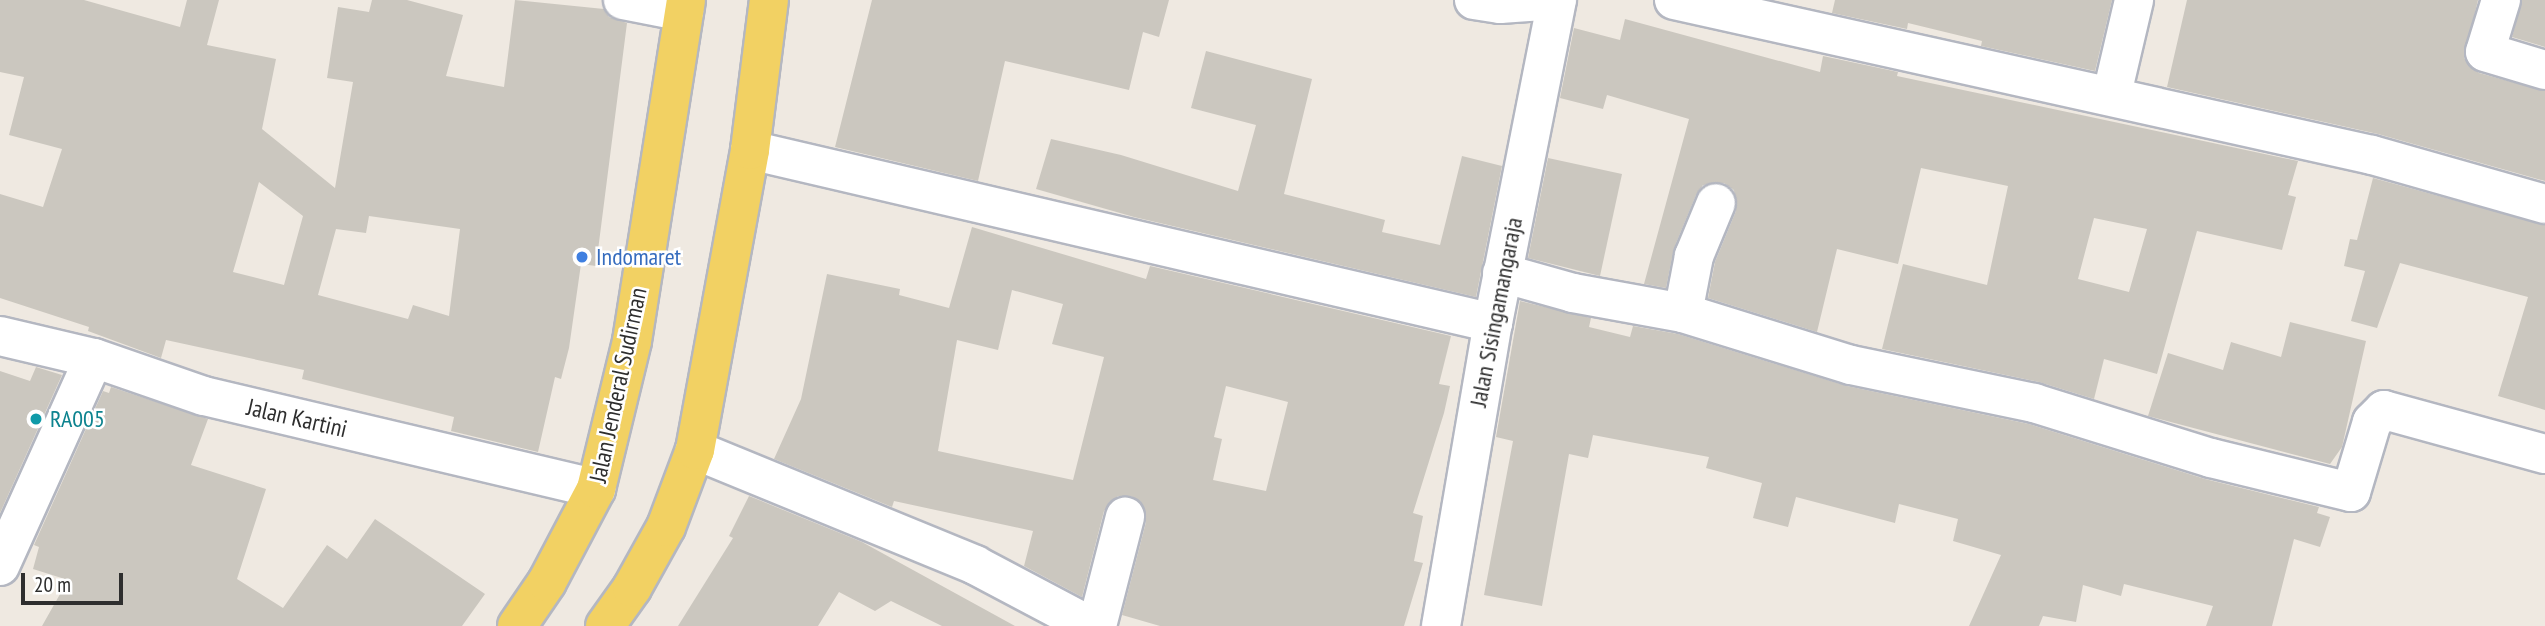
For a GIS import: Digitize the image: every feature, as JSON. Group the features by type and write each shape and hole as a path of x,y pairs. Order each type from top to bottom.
{"main road":[{"path":"605,626 632,588 666,527 695,450 750,150 769,0"},
{"name":"Jalan Jenderal Sudirman","path":"517,626 547,582 596,489 632,341 685,6"}],"street":[{"path":"624,0 685,6"},
{"path":"1474,0 1500,4 1557,0"},
{"name":"Jalan Sisingamangaraja","path":"1441,626 1502,273 1557,0"},
{"path":"1674,0 2112,94 2372,155 2545,204"},
{"path":"2112,94 2134,0"},
{"path":"2501,0 2485,52 2545,70"},
{"path":"750,150 1493,323"},
{"path":"1682,313 1694,256 1716,203"},
{"path":"1502,273 1573,293 1682,313 1851,365 2034,402 2211,458 2351,492 2372,422 2384,410 2545,454"},
{"name":"Jalan Kartini","path":"0,336 94,358 205,396 596,489"},
{"path":"0,566 94,358"},
{"path":"695,450 975,565 1090,626"},
{"path":"1097,626 1125,517"}],"building":[{"path":"0,0 84,0 180,27 187,0 219,0 207,45 276,59 262,129 335,188 353,82 327,78 338,7 369,12 372,0 407,0 463,15 446,76 504,87 515,0 604,9 609,17 627,23 596,266 581,264 569,348 561,379 555,377 538,452 451,431 454,417 302,379 304,370 166,340 161,358 88,331 89,327 0,298 0,194 43,207 62,149 9,135 24,77 0,72","holes":["259,182 303,216 284,285 233,272","369,216 460,229 449,316 413,305 408,319 318,295 336,229 366,233"]},
{"path":"872,0 1169,0 1159,37 1143,32 1129,90 1005,61 978,181 835,147"},
{"path":"1835,0 2112,0 2095,71 1981,46 1982,41 1908,23 1907,29 1832,13"},
{"path":"2187,0 2478,0 2464,58 2479,73 2545,91 2545,181 2378,134 2167,87"},
{"path":"2522,0 2545,0 2545,47 2512,37"},
{"path":"1625,19 1820,72 1823,56 1898,72 1897,76 2298,161 2288,195 2296,197 2282,250 2197,231 2157,374 2104,359 2094,399 2039,382 1882,349 1903,264 1987,285 2008,186 1921,168 1898,264 1837,249 1817,332 1708,298 1715,262 1736,211 1734,190 1724,183 1703,185 1696,195 1674,248 1666,288 1644,284 1689,119 1607,95 1603,109 1560,98 1574,28 1620,40","holes":["2094,218 2147,229 2129,292 2078,279"]},
{"path":"1206,51 1312,79 1284,194 1385,220 1382,232 1440,245 1462,156 1502,166 1476,297 1134,217 1036,189 1051,139 1121,155 1238,191 1256,125 1191,108"},
{"path":"1548,158 1622,174 1600,276 1528,258"},
{"path":"2373,178 2545,225 2545,410 2498,396 2528,297 2400,263 2377,328 2351,321 2365,271 2344,266 2350,239 2357,240"},
{"path":"972,227 1146,279 1150,266 1451,336 1439,384 1450,386 1413,513 1423,516 1414,561 1423,563 1404,626 1160,626 1122,615 1146,522 1141,502 1131,496 1118,496 1104,511 1082,597 1024,566 1033,531 894,501 892,507 774,459 801,399 827,274 900,289 899,295 949,308","holes":["1012,290 1063,304 1052,344 1104,357 1073,480 938,451 957,340 998,350","1226,386 1288,402 1266,491 1213,480 1222,439 1214,437"]},
{"path":"1520,301 1591,318 1589,327 1630,337 1633,326 1678,334 1847,386 2029,424 2205,479 2319,507 2317,513 2330,517 2320,547 2294,539 2272,626 2206,626 2213,606 2124,584 2121,596 2083,585 2076,622 2043,616 2039,626 1969,626 2001,555 1953,541 1958,519 1899,504 1895,523 1796,497 1788,527 1753,518 1762,483 1706,468 1709,457 1593,435 1588,458 1569,454 1542,606 1484,595 1513,441 1496,437"},
{"path":"2290,322 2366,341 2342,447 2330,464 2148,416 2168,353 2223,370 2231,342 2281,357"},
{"path":"36,367 62,375 0,513 0,371 30,381"},
{"path":"111,387 208,419 191,465 266,489 237,579 283,608 327,545 347,559 375,519 485,594 462,626 42,626 68,580 33,569 39,547 34,545 103,391 109,393"},
{"path":"749,496 862,542 1015,626 942,626 891,601 875,611 839,592 818,626 678,626 733,538 729,536"}],"place":[{"name":"Indomaret","path":"582,257"},
{"name":"RA005","path":"36,419"}]}
